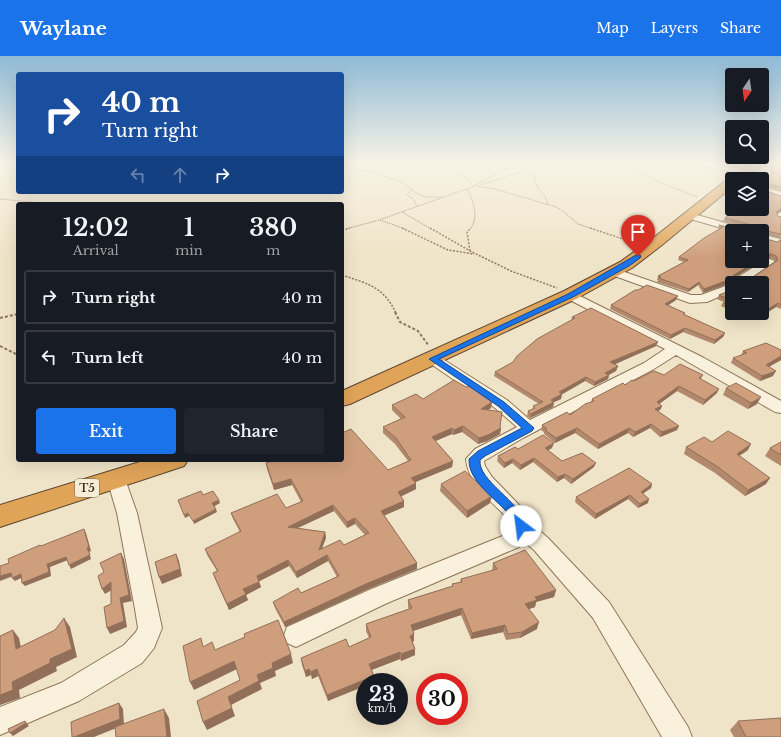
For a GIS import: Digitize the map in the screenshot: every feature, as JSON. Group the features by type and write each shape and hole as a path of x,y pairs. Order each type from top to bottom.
{"highway":[{"path":"344,398 435,358 572,294 626,265 650,248 717,195"},
{"name":"T5","path":"0,516 169,462"}],"street":[{"path":"690,216 725,226"},
{"path":"769,240 776,242"},
{"path":"748,276 760,268"},
{"path":"613,272 690,299 703,299 725,290"},
{"path":"572,294 676,349 781,408"},
{"path":"676,349 649,366 481,453 475,459 474,466 482,480 519,518 521,526 541,544 601,610 678,737"},
{"path":"435,358 501,404 529,428"},
{"path":"0,721 70,692 133,654 145,640 150,628 147,609 127,513 116,479"},
{"path":"296,635 377,597 505,545 512,541 521,526"}],"path":[{"path":"407,195 413,199 417,206"},
{"path":"421,195 425,197 447,196"},
{"path":"344,229 379,220 450,195"},
{"path":"469,195 476,215 473,225 467,232 470,251"},
{"path":"515,195 568,213 573,222 578,224 650,248"},
{"path":"543,195 548,205"},
{"path":"693,195 710,200"},
{"path":"0,200 12,199 25,202"},
{"path":"401,212 475,254 511,272 572,294"},
{"path":"379,220 421,235 453,252 475,254"},
{"path":"344,276 374,286 390,301 400,322 418,331 435,358"},
{"path":"0,318 16,314"},
{"path":"0,346 16,354"}],"building":[{"path":"769,195 781,196 781,208 776,212 778,216 781,217 781,234 769,231 769,224 749,224 725,218 727,216 769,216"},
{"path":"719,225 725,227 725,268 746,268 733,276 725,276 725,281 704,289 699,282 689,289 659,278 661,277 658,276 688,260 679,257 704,238 723,227"},
{"path":"769,240 777,242 781,240 781,305 778,303 769,309 769,276 754,276 766,268 769,268 769,266 778,260 776,256 769,254"},
{"path":"647,285 678,296 665,304 725,333 715,340 685,328 671,335 611,305 635,290"},
{"path":"725,293 725,298 719,295"},
{"path":"591,308 658,342 610,362 618,366 605,373 609,375 595,382 586,377 559,392 562,394 551,400 554,402 531,414 528,411 535,408 533,406 543,402 495,372 513,362 517,356 537,339 575,318 572,317"},
{"path":"766,343 781,350 781,356 766,365 776,371 762,376 733,358 747,353 743,351"},
{"path":"680,364 703,375 699,378 719,389 705,400 679,386 657,402 662,406 655,409 679,426 662,432 651,424 635,432 629,428 599,444 577,428 556,438 545,430 547,429 542,425 567,412 570,415 585,404 594,401 592,399 623,383 625,385 632,380 634,381 654,371 664,375"},
{"path":"454,380 466,387 468,386 473,388 492,402 481,409 502,412 501,428 488,435 479,438 463,426 454,430 452,428 432,437 453,461 411,478 416,483 398,492 404,501 381,511 417,563 368,583 284,622 273,602 298,588 301,593 339,576 327,555 296,572 288,560 257,576 259,582 243,589 246,594 227,604 213,573 218,571 205,549 241,531 231,513 277,494 286,508 303,501 291,479 273,484 266,463 344,462 344,432 351,429 388,470 411,460 396,438 383,427 405,417 392,405 416,394 423,399","holes":["333,505 347,522 355,518 369,533 344,545 340,540 319,550 325,532 288,527"]},
{"path":"736,383 761,397 751,403 726,388"},
{"path":"728,431 751,444 737,454 770,478 748,490 718,467 686,447 704,437 712,442"},
{"path":"543,435 554,443 545,448 562,461 582,453 596,463 573,479 565,474 558,477 534,458 521,465 513,459 505,463 498,456 515,447 518,449"},
{"path":"781,442 781,455 770,448"},
{"path":"629,468 652,484 641,492 649,499 640,504 630,495 596,514 576,497"},
{"path":"465,471 492,496 467,511 441,484"},
{"path":"201,491 203,495 213,491 219,500 212,503 216,509 193,521 188,513 184,515 178,500"},
{"path":"84,529 89,547 87,548 90,555 69,565 66,557 47,564 49,572 22,583 21,574 12,578 11,573 0,576 0,566 9,563 8,559 40,545 41,546"},
{"path":"525,550 556,590 535,597 537,600 525,604 539,622 522,632 508,634 505,625 472,633 462,608 411,625 414,634 410,636 415,649 401,654 400,652 369,664 373,673 356,673 356,683 327,695 317,669 311,672 309,669 305,671 301,658 346,639 349,647 371,637 366,624 412,608 408,600 453,586 452,584 462,582 461,579 497,569 493,563"},
{"path":"121,553 129,595 120,598 124,621 107,628 104,607 111,604 111,582 102,589 98,576 104,572 100,563"},
{"path":"176,554 180,569 159,577 155,562"},
{"path":"64,618 72,649 50,659 50,663 12,682 13,690 0,695 0,636 13,630 16,649 55,630"},
{"path":"278,620 291,654 272,663 273,668 257,675 259,681 228,697 232,708 203,722 197,701 240,680 234,661 190,682 183,646 201,638 203,647 212,642 215,650 245,637 244,634"},
{"path":"119,703 120,719 72,737 71,722"},
{"path":"164,709 167,737 116,737 115,727"},
{"path":"781,718 781,737 746,737 738,721"},
{"path":"25,721 26,723 10,733 8,729"}],"route":[{"path":"521,526 519,518 482,480 474,466 475,459 481,453 529,428 501,404 433,359 570,295 626,265 638,256"}]}
